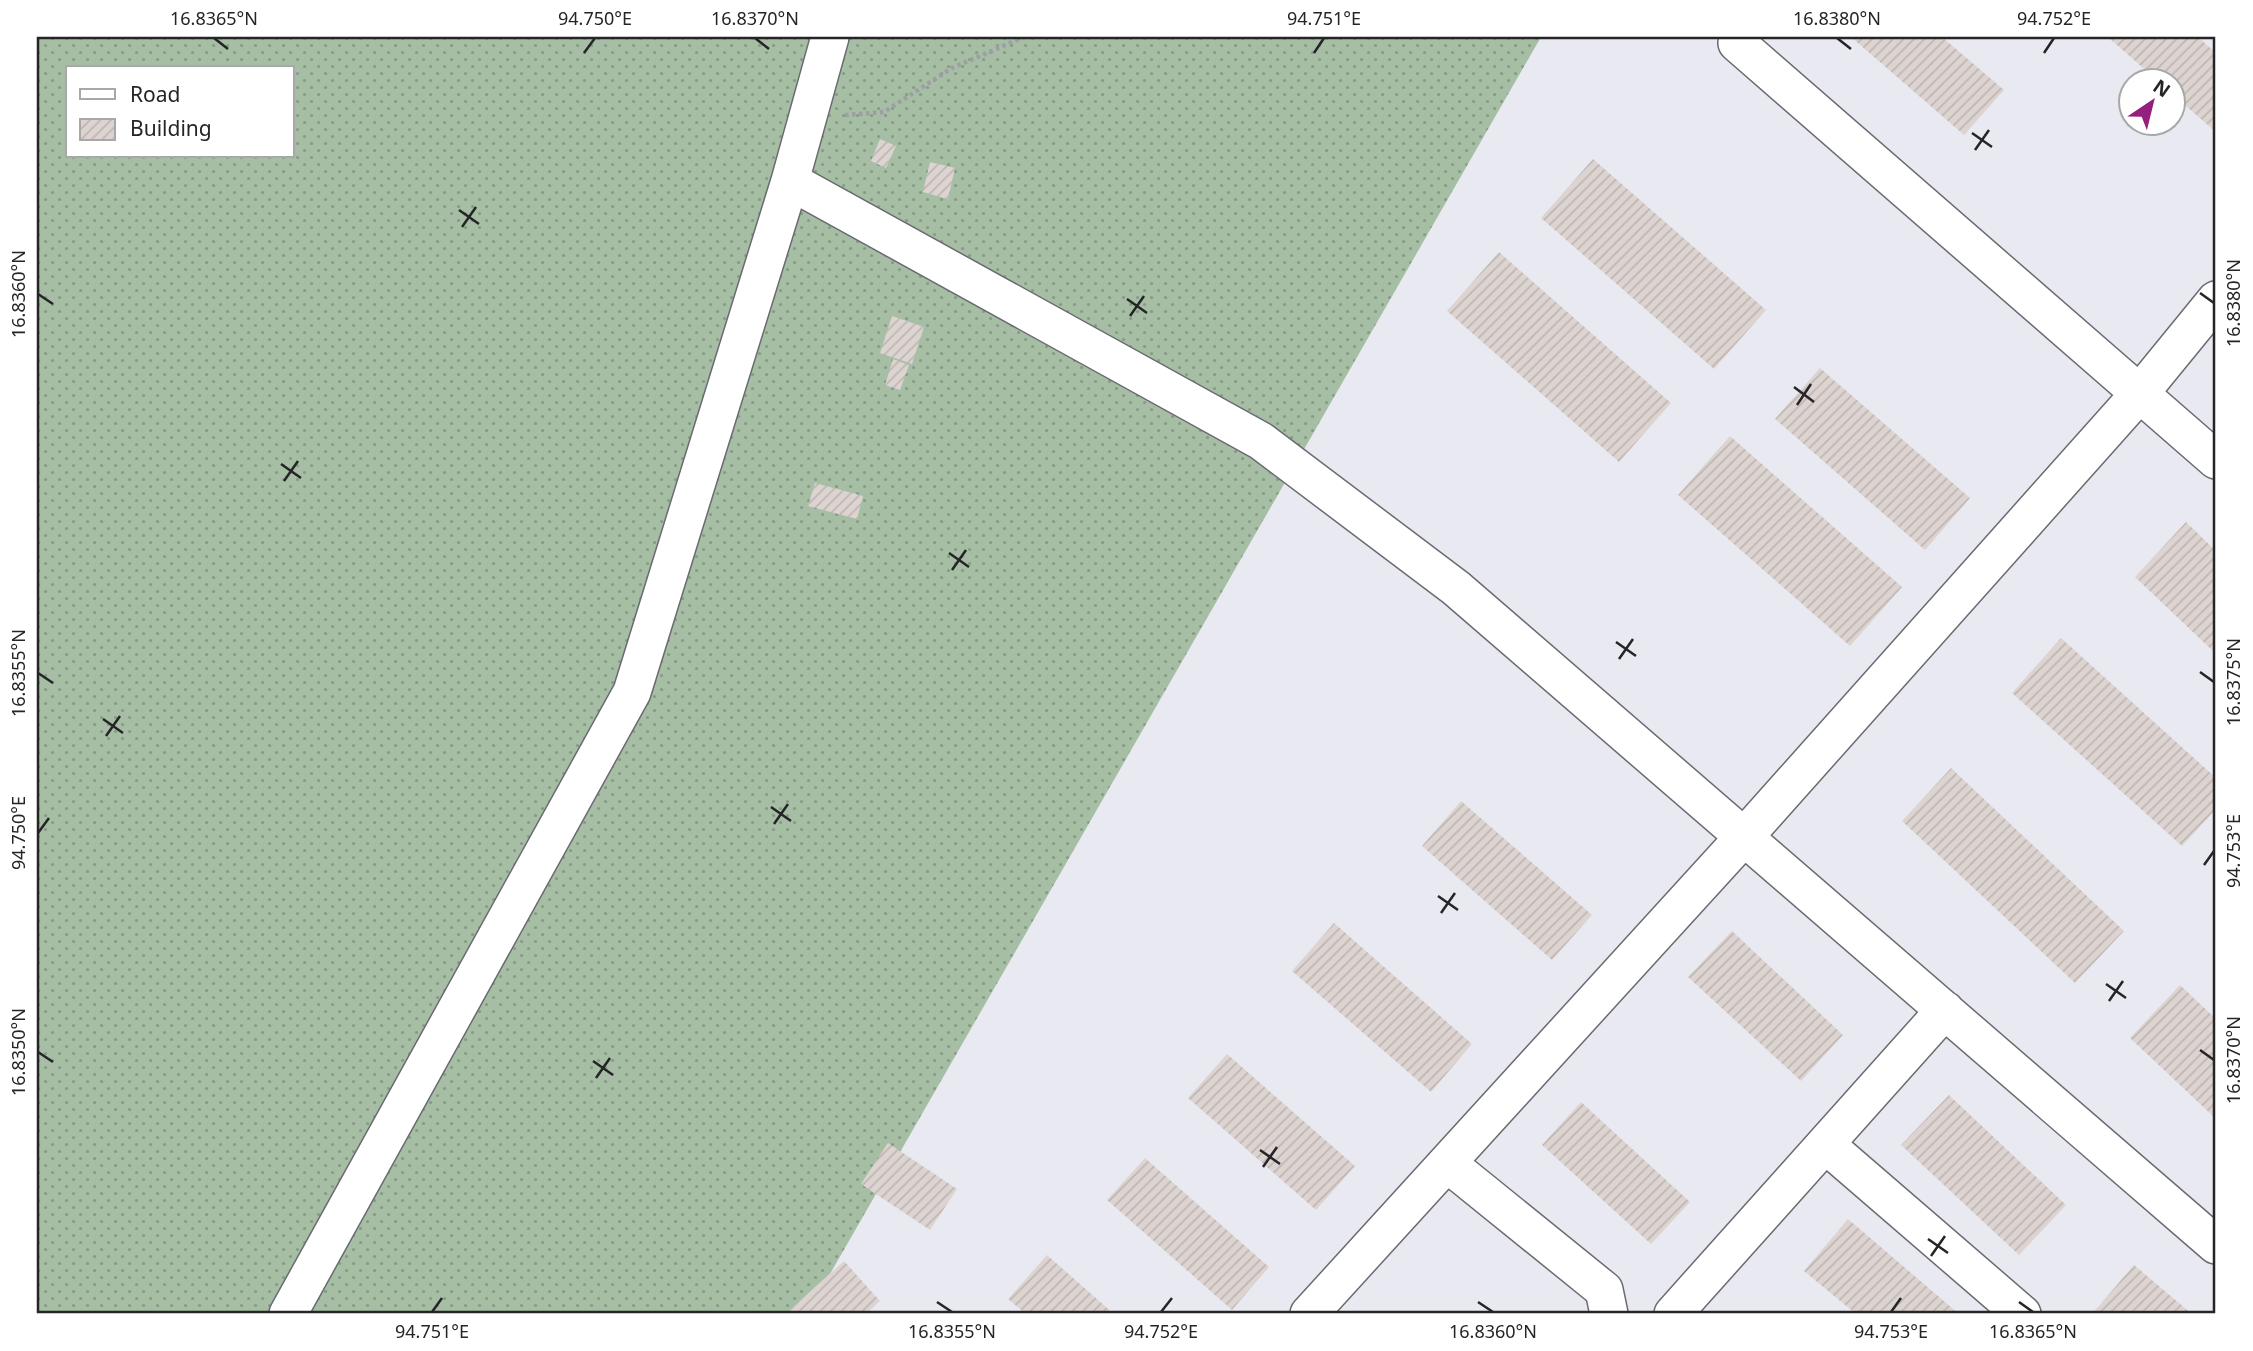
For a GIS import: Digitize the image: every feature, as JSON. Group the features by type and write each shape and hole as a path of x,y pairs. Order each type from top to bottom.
{"street":[{"path":"288,1314 632,692 790,181 830,37"},
{"path":"1737,43 2216,460"},
{"path":"790,181 1261,441 1457,588 2216,1245"},
{"path":"1309,1314 1744,837 2140,393 2216,300"},
{"path":"1673,1314 1945,1010"},
{"path":"1825,1144 2022,1314"},
{"path":"1447,1163 1604,1290 1609,1314"}],"path":[{"path":"806,121 856,113 884,112 952,68 1024,37"}],"green space":[{"path":"37,37 1541,37 807,1314 37,1314"}],"building":[{"path":"1851,37 1942,37 2004,90 1964,135"},
{"path":"2198,37 2216,53 2216,132 2186,106 2186,66 2141,66 2110,39"},
{"path":"880,139 896,146 886,168 871,161"},
{"path":"1593,159 1766,310 1714,369 1541,218"},
{"path":"930,162 955,168 948,199 923,192"},
{"path":"1499,252 1671,403 1619,462 1447,311"},
{"path":"892,316 924,327 912,364 880,353"},
{"path":"893,359 909,365 900,390 885,385"},
{"path":"1820,368 1970,498 1925,550 1775,419"},
{"path":"1730,436 1902,587 1850,646 1678,495"},
{"path":"815,483 863,496 857,519 808,506"},
{"path":"2186,522 2216,551 2216,654 2135,577"},
{"path":"2061,638 2216,778 2216,809 2182,846 2012,693"},
{"path":"1951,768 2124,931 2075,983 1902,821"},
{"path":"1461,801 1592,915 1552,960 1422,846"},
{"path":"1334,923 1472,1044 1431,1092 1292,971"},
{"path":"1732,931 1843,1035 1801,1081 1688,977"},
{"path":"2180,985 2216,1019 2216,1119 2130,1038"},
{"path":"1227,1054 1355,1166 1316,1210 1188,1098"},
{"path":"1949,1095 2066,1205 2019,1255 1901,1145"},
{"path":"1581,1102 1690,1202 1651,1244 1542,1145"},
{"path":"888,1143 957,1189 930,1230 861,1184"},
{"path":"1145,1158 1269,1267 1232,1310 1107,1200"},
{"path":"1848,1219 1959,1314 1856,1314 1804,1271"},
{"path":"1047,1255 1114,1314 1026,1314 1008,1299"},
{"path":"844,1261 880,1301 866,1314 785,1314"},
{"path":"2134,1265 2192,1314 2092,1314"}]}
